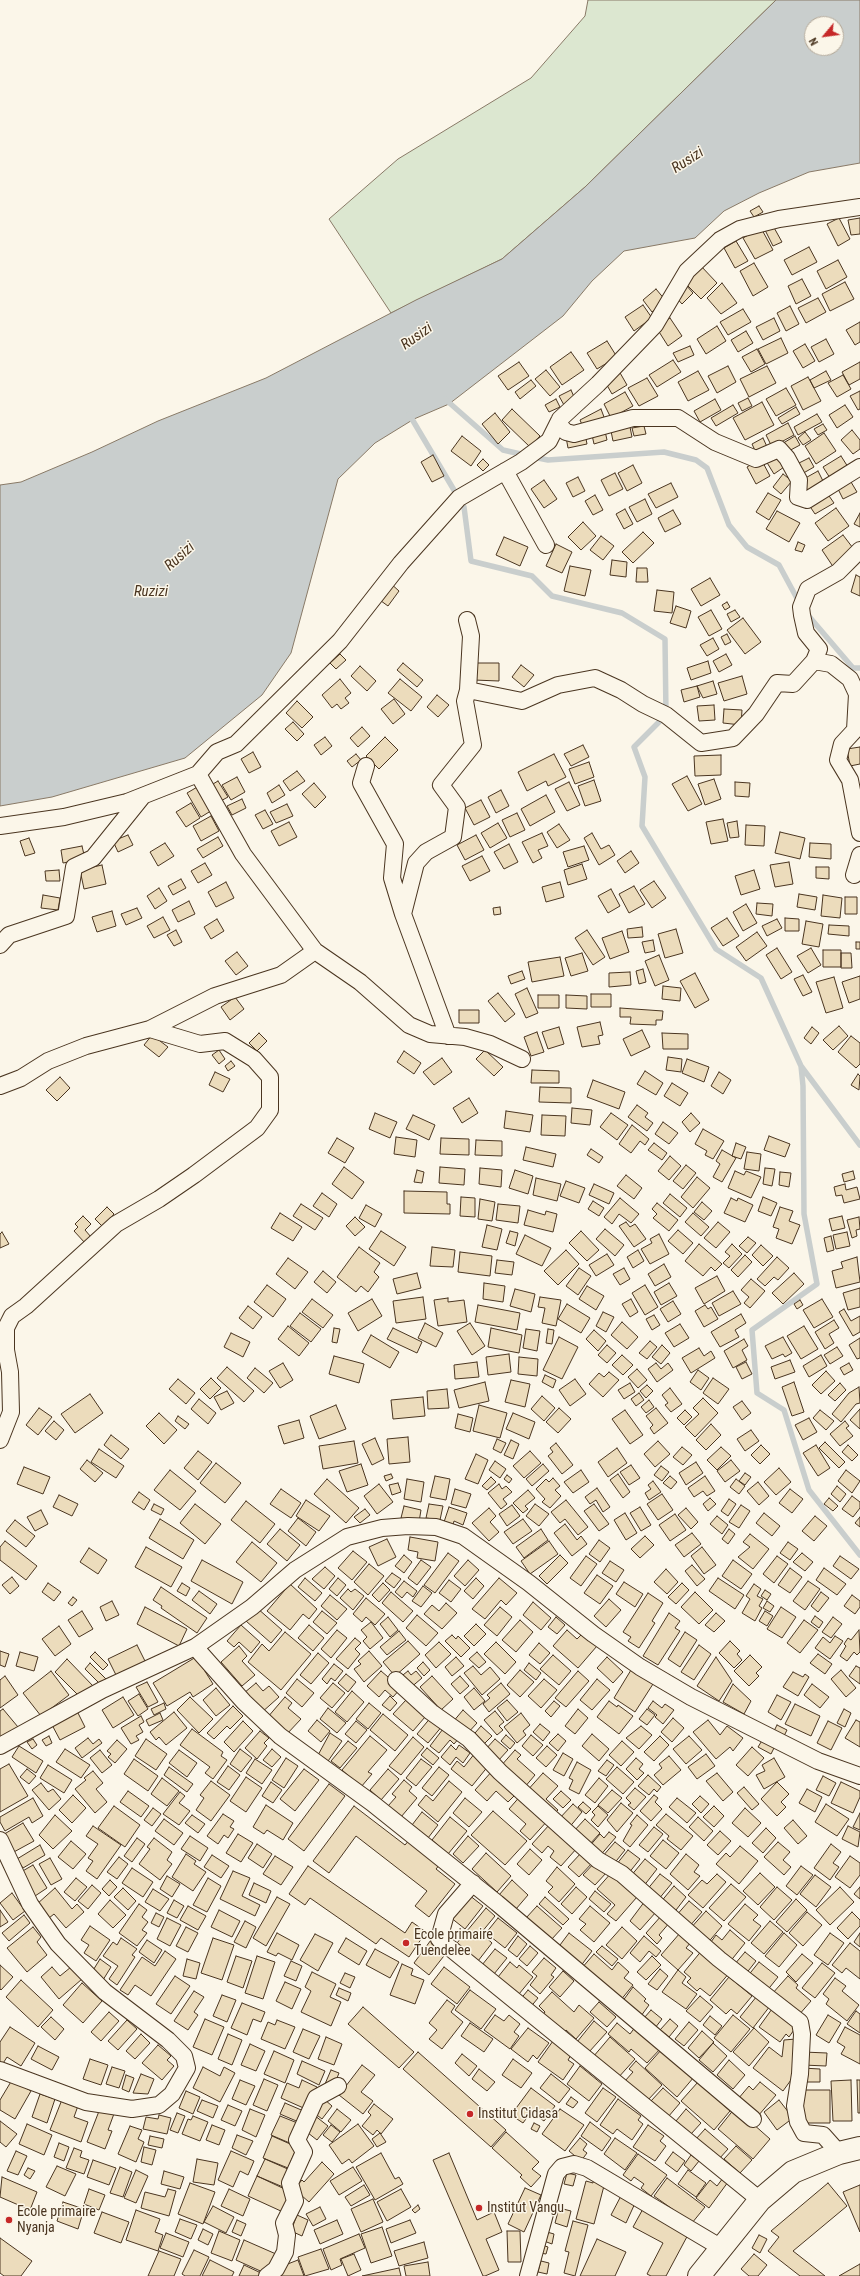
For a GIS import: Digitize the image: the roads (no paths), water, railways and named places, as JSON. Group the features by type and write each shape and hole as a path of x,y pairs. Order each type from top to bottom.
{"highway":[{"path":"698,2276 720,2247 760,2200 793,2172 839,2153 860,2148"}],"street":[{"path":"0,826 64,817 127,802 198,774 217,752 236,744 340,641 401,563 459,498 521,462 549,441 560,419 598,384 655,325 687,271 720,240 740,229 779,219 860,208"},
{"path":"560,419 560,426 566,432 574,434 633,418 678,418 716,442 756,459 779,449 787,458 798,480 798,497 807,500 859,472"},
{"path":"505,471 546,545"},
{"path":"468,690 522,701 558,685 595,678 621,690 666,716 701,743 734,738 756,714 777,683 793,684 814,661 819,649 806,633 801,607 808,589 838,572 860,550"},
{"path":"403,914 416,863 426,852 453,837 456,807 441,785 473,745 465,701 468,690 471,636 467,620"},
{"path":"814,661 831,664 850,678 857,694 855,730 842,744 838,760 850,780 860,833"},
{"path":"366,766 361,783 395,844 392,878 403,914 448,1036"},
{"path":"198,774 242,854 315,951 360,982 410,1025 430,1034 465,1037 490,1044 522,1059"},
{"path":"0,945 9,935 66,916 74,867 93,858 144,795"},
{"path":"854,875 860,855"},
{"path":"0,1086 22,1078 48,1061 86,1046 150,1029 214,996 281,975 315,951"},
{"path":"0,1440 11,1412 10,1372 6,1350 6,1328 12,1316 26,1306 116,1224 159,1199 194,1176 257,1128 270,1110 270,1077 254,1059 225,1041 200,1044 150,1029"},
{"path":"0,1746 102,1690 195,1647 252,1607 295,1570 347,1537 382,1528 436,1527 463,1536 529,1583 593,1634 640,1667 691,1697 818,1761 860,1776"},
{"path":"195,1647 244,1702 280,1736 372,1802 473,1883 753,2119"},
{"path":"396,1680 431,1712 469,1740 500,1772 598,1860 622,1874 719,1959 800,2022 802,2034 800,2074 795,2106 798,2122 804,2133 823,2135 839,2153"},
{"path":"0,1840 30,1904 58,1944 105,1992 168,2040 184,2056 187,2068 172,2094 159,2105 132,2109 86,2102 0,2070"},
{"path":"473,1883 446,1914 439,1939 760,2200"},
{"path":"266,2276 276,2269 285,2252 287,2235 284,2223 295,2201 290,2183 304,2152 297,2140 316,2098 338,2086"},
{"path":"528,2276 556,2174 562,2167 574,2164 600,2176 720,2247"}],"water":[{"name":"Ruzizi","path":"776,0 860,0 860,163 809,172 759,193 724,211 695,238 624,251 592,281 563,316 449,404 414,419 375,443 338,479 291,653 262,695 185,758 52,797 0,806 0,485 21,482 92,452 158,421 266,378 416,300 502,259 585,187"}],"waterway":[{"path":"445,399 503,450 525,455"},
{"path":"409,414 464,507 471,561 532,576 552,596 622,613 665,639 666,715 634,747 645,777 642,826 716,949 761,978 801,1066 860,1145"},
{"path":"533,457 548,460 664,452 696,460 707,468 729,525 747,547 779,565 800,604"},
{"path":"807,614 853,668 860,668"},
{"path":"801,1066 803,1086 804,1214 817,1284 752,1330 757,1393 784,1410 809,1490 860,1555"}],"place":[{"name":"Ecole primaire Tuendelee","path":"406,1943"},
{"name":"Institut Cidasa","path":"470,2114"},
{"name":"Institut Vangu","path":"479,2208"},
{"name":"Ecole primaire Nyanja","path":"9,2220"}],"water label":[{"name":"Rusizi","path":"688,161"},
{"name":"Rusizi","path":"417,337"},
{"name":"Rusizi","path":"180,557"}]}
